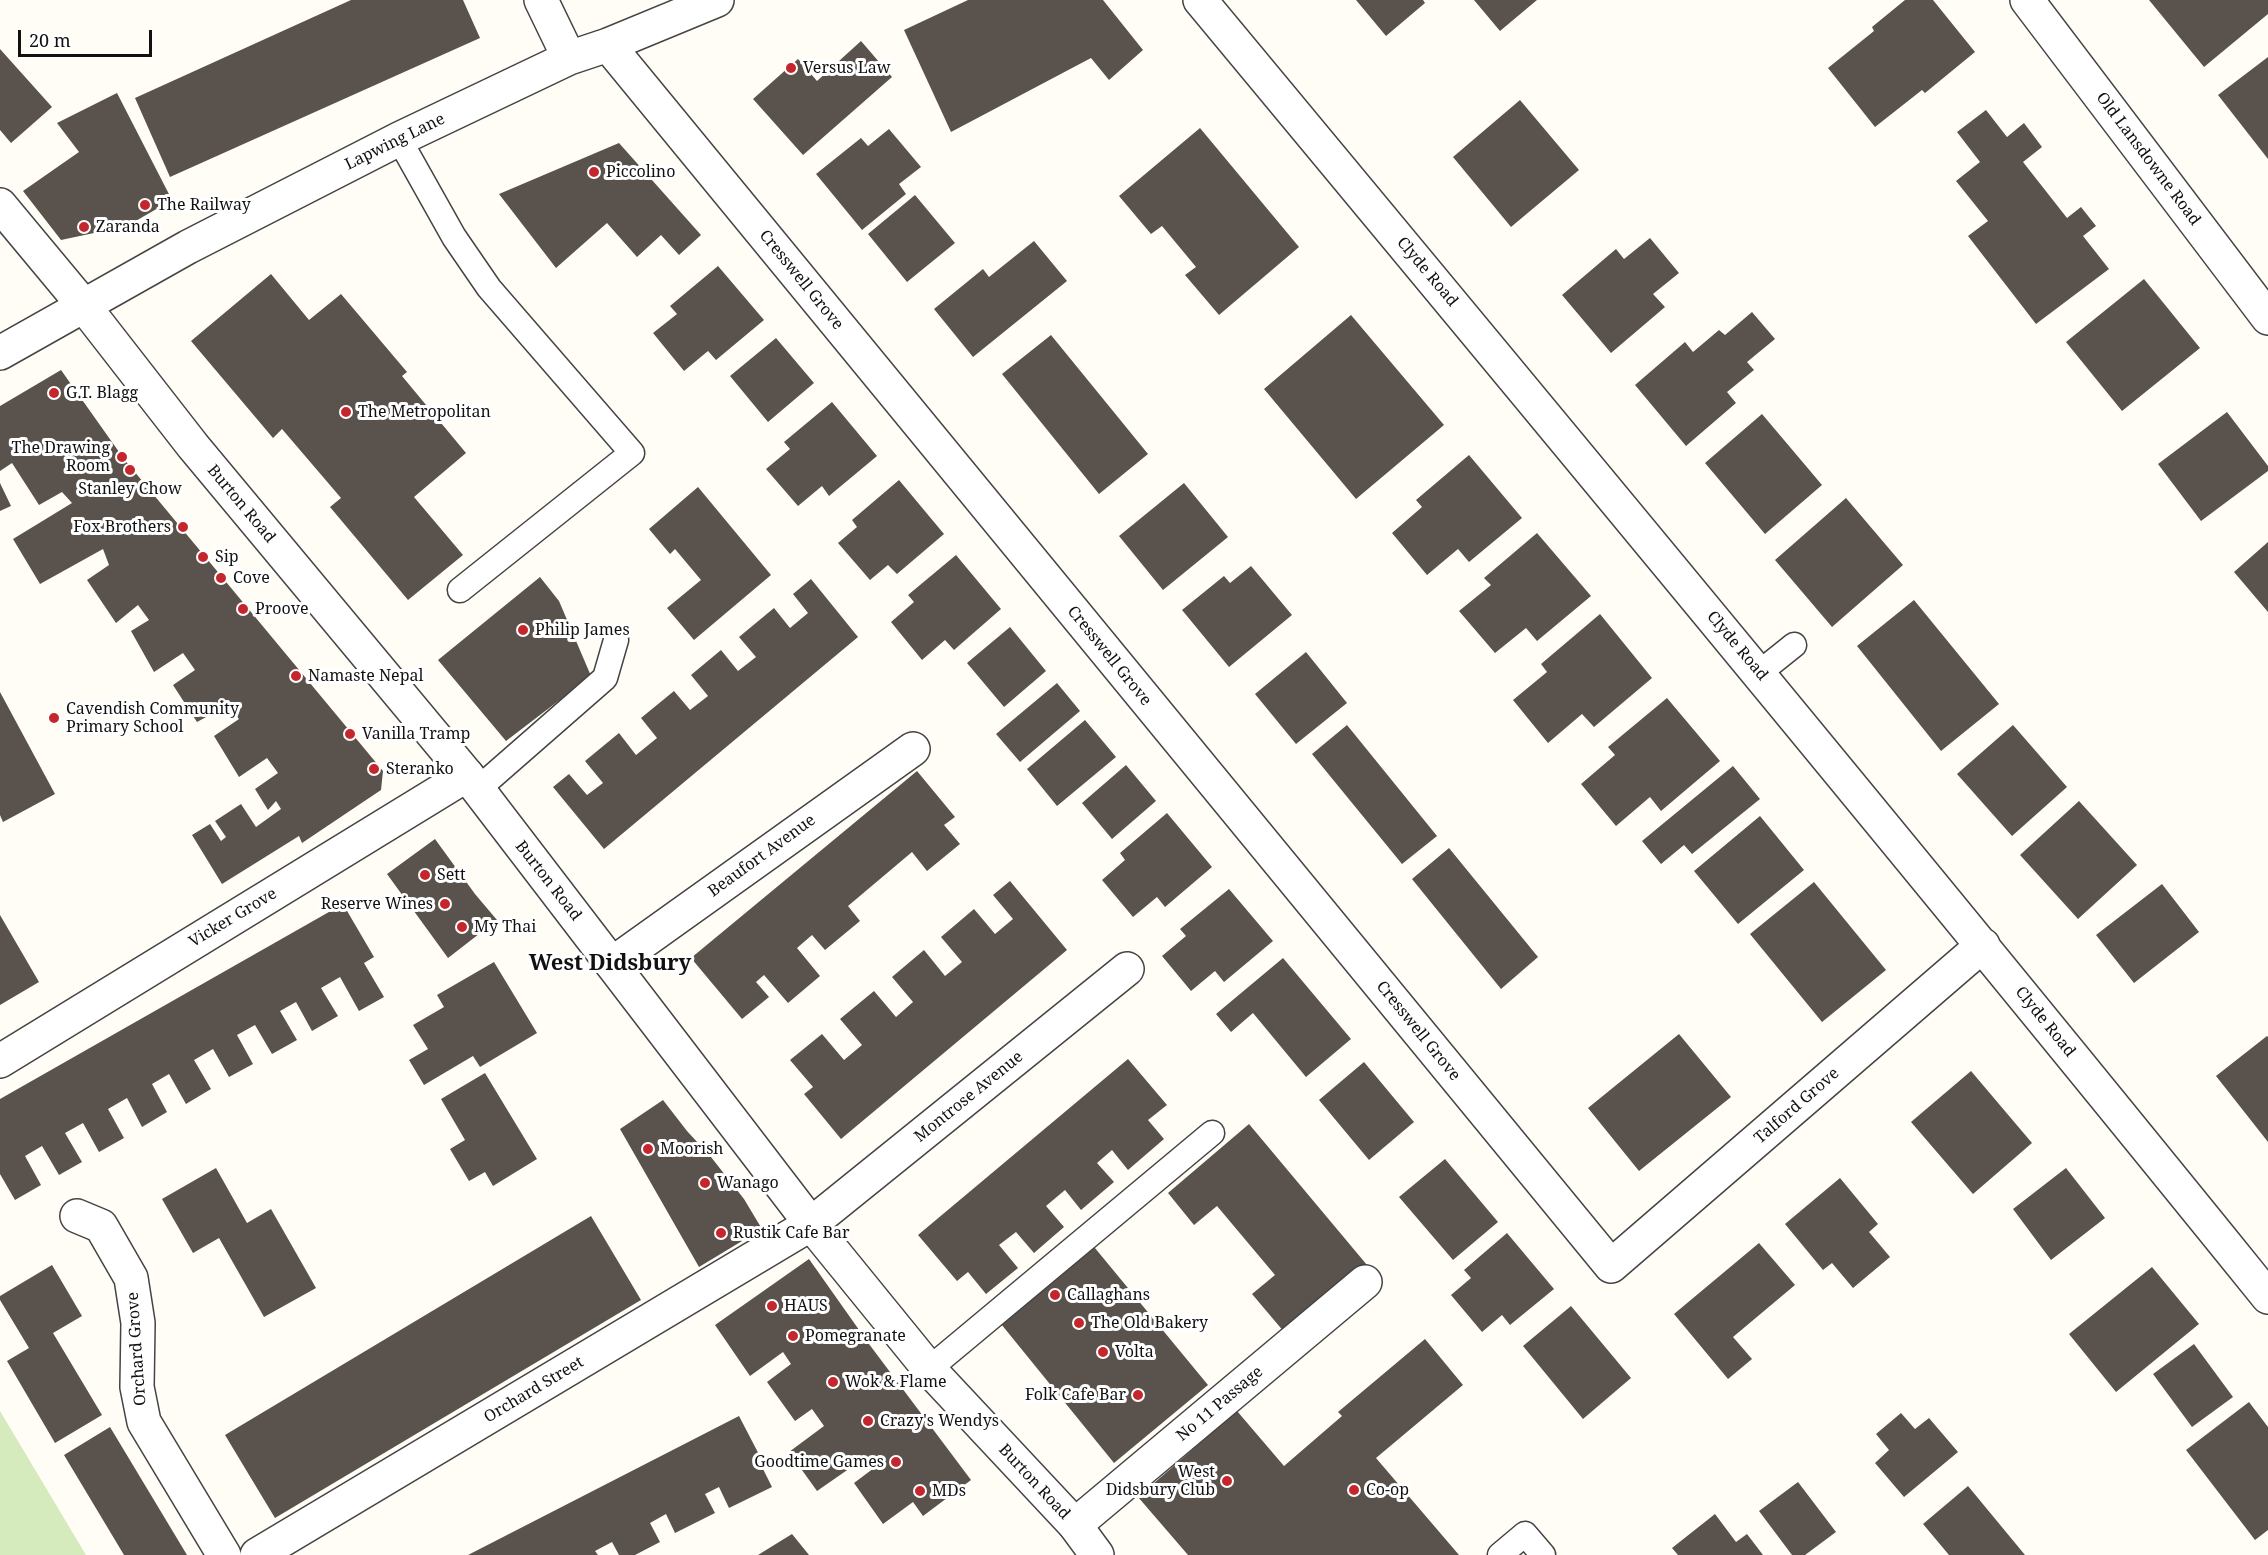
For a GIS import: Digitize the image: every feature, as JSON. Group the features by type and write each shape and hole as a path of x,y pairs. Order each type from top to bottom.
{"street":[{"path":"541,0 568,58"},
{"name":"Lapwing Lane","path":"0,353 188,247 399,139 568,58 608,45 717,0"},
{"name":"Clyde Road","path":"1200,0 1983,945 2268,1298"},
{"name":"Old Lansdowne Road","path":"2027,0 2268,318"},
{"name":"Cresswell Grove","path":"608,45 1611,1266"},
{"name":"Burton Road","path":"0,206 84,306 192,446 472,782 811,1224 929,1369 1075,1525 1097,1555"},
{"name":"Beaufort Avenue","path":"612,964 913,748"},
{"name":"Vicker Grove","path":"0,1061 472,782"},
{"name":"Talford Grove","path":"1611,1266 1983,945"},
{"name":"Montrose Avenue","path":"811,1224 1127,969"},
{"name":"Orchard Grove","path":"76,1216 101,1226 131,1278 138,1323 137,1387 144,1422 224,1555"},
{"name":"Orchard Street","path":"257,1555 811,1224"},
{"name":"No 11 Passage","path":"1075,1525 1365,1282"}],"lane":[{"path":"399,139 454,237 483,279 632,453 460,590"},
{"path":"472,782 606,678 616,640"},
{"path":"1759,673 1794,645"},
{"path":"929,1369 1212,1133"},
{"path":"1500,1555 1525,1534 1543,1555"}],"green space":[{"path":"0,1411 86,1555 0,1555"}],"building":[{"path":"351,0 463,0 480,38 170,177 135,98"},
{"path":"968,0 1103,0 1143,50 1109,80 1091,58 951,132 904,30"},
{"path":"1356,0 1423,0 1425,3 1386,36"},
{"path":"1474,0 1537,0 1500,31"},
{"path":"1905,0 1933,0 1975,52 1925,93 1922,90 1875,127 1828,68 1874,31 1872,27"},
{"path":"2149,0 2268,0 2268,14 2204,67"},
{"path":"861,41 892,77 803,155 753,99 798,59 817,81"},
{"path":"0,49 52,107 11,143 0,130"},
{"path":"2268,57 2268,159 2218,95"},
{"path":"117,93 172,200 127,226 61,240 23,191 79,152 57,123"},
{"path":"1520,100 1579,170 1511,227 1453,157"},
{"path":"1986,110 2007,137 2024,123 2042,147 2023,162 2067,218 2081,207 2096,226 2083,236 2109,269 2036,324 1968,236 1988,221 1956,181 1980,162 1957,132"},
{"path":"1200,128 1299,247 1219,315 1185,275 1196,267 1162,226 1151,234 1119,196"},
{"path":"889,129 921,167 899,184 906,194 862,230 816,174 861,138 868,146"},
{"path":"619,143 701,235 679,255 661,235 637,257 607,223 556,268 499,194"},
{"path":"915,195 955,243 907,282 868,234"},
{"path":"1650,238 1679,273 1653,294 1665,307 1611,353 1562,295 1616,249 1624,259"},
{"path":"1034,241 1067,281 973,357 934,309 983,269 989,277"},
{"path":"718,266 764,320 716,360 708,351 684,371 653,333 677,314 670,306"},
{"path":"271,274 309,320 341,294 407,372 402,376 466,453 414,497 463,555 408,600 330,507 341,498 282,429 273,438 191,341"},
{"path":"2144,279 2200,348 2122,411 2066,342"},
{"path":"1752,312 1775,339 1747,362 1754,370 1727,392 1736,403 1686,446 1635,385 1685,342 1693,352 1719,330 1725,335"},
{"path":"1351,315 1444,425 1356,499 1264,389"},
{"path":"1051,335 1148,454 1099,494 1002,374"},
{"path":"776,338 814,383 768,422 730,376"},
{"path":"61,370 124,459 383,771 381,790 302,843 299,836 222,884 192,835 210,824 221,841 226,837 215,821 241,804 256,827 281,809 276,801 268,810 255,789 278,773 267,758 239,777 214,736 239,719 228,705 197,722 173,685 195,670 183,653 154,672 131,631 149,620 138,605 116,623 87,580 109,565 103,549 40,584 13,539 72,503 62,492 39,505 12,463 0,471 0,406"},
{"path":"832,402 877,456 829,496 822,486 798,506 766,469 790,449 784,442"},
{"path":"2227,412 2268,466 2268,471 2201,521 2158,464"},
{"path":"1762,414 1822,485 1765,534 1705,463"},
{"path":"1469,455 1522,518 1469,562 1458,549 1427,575 1392,533 1422,507 1416,500"},
{"path":"899,480 944,534 897,574 888,565 870,580 838,543 857,527 852,520"},
{"path":"0,483 11,506 0,511"},
{"path":"1184,483 1228,537 1163,590 1119,536"},
{"path":"698,487 771,575 694,640 667,608 701,580 675,549 670,554 649,529"},
{"path":"1846,498 1903,565 1832,627 1775,560"},
{"path":"1537,533 1591,596 1537,641 1526,628 1495,653 1459,611 1491,585 1484,578"},
{"path":"2268,542 2268,612 2234,572"},
{"path":"956,555 1001,609 954,650 945,640 922,660 891,622 914,602 908,595"},
{"path":"1251,566 1292,615 1229,667 1182,610 1224,576 1230,583"},
{"name":"Philip James","path":"540,577 559,601 591,676 506,741 438,660"},
{"path":"811,579 858,637 604,849 553,787 569,774 587,795 603,783 585,761 619,733 636,755 657,738 641,718 674,691 690,710 708,696 691,675 721,650 738,671 756,657 739,637 774,608 790,628 808,613 793,594"},
{"path":"1914,600 1999,704 1941,751 1857,646"},
{"path":"1600,614 1652,678 1594,727 1582,714 1548,743 1513,700 1547,672 1541,664"},
{"path":"1010,627 1046,671 1004,707 967,663"},
{"path":"1306,652 1347,703 1296,744 1255,694"},
{"path":"1057,683 1080,711 1020,762 996,734"},
{"path":"0,692 55,794 3,822 0,815"},
{"path":"1667,698 1720,761 1661,811 1650,797 1616,826 1581,784 1615,755 1608,747"},
{"path":"1085,720 1116,757 1057,806 1027,769"},
{"path":"1347,725 1437,836 1402,864 1312,754"},
{"path":"2013,725 2067,787 2012,836 1957,774"},
{"path":"1126,765 1156,801 1112,839 1082,803"},
{"path":"1733,766 1760,799 1692,854 1684,845 1661,864 1642,841"},
{"path":"917,771 955,817 944,825 960,844 927,871 912,852 848,906 860,921 825,950 812,935 797,948 820,976 788,1003 764,975 756,982 769,997 742,1019 691,958"},
{"path":"2079,801 2137,865 2078,919 2020,855"},
{"path":"1167,813 1212,867 1165,907 1157,897 1133,917 1102,880 1125,860 1120,853"},
{"path":"1760,816 1804,870 1738,924 1694,871"},
{"path":"435,839 497,920 448,958 387,874"},
{"path":"1449,848 1538,957 1501,989 1412,879"},
{"path":"1010,881 1067,950 841,1139 804,1094 813,1087 790,1060 822,1034 844,1060 862,1045 840,1019 874,991 896,1017 913,1002 892,977 924,950 945,976 962,962 941,937 974,909 995,934 1013,919 993,895"},
{"path":"1814,882 1886,970 1822,1022 1750,934"},
{"path":"2162,884 2199,932 2134,983 2096,935"},
{"path":"1229,889 1273,941 1224,982 1215,971 1191,991 1162,956 1186,936 1180,929"},
{"path":"343,904 374,957 364,963 384,997 359,1011 340,977 321,988 338,1016 312,1031 296,1002 280,1011 297,1040 272,1054 255,1025 237,1035 253,1064 229,1077 213,1049 194,1060 211,1089 186,1104 169,1074 152,1084 167,1112 142,1127 127,1098 108,1109 124,1138 99,1152 83,1123 65,1133 82,1162 59,1175 42,1146 25,1156 41,1185 15,1200 0,1174 0,1099"},
{"path":"0,915 39,982 0,1005"},
{"path":"1283,958 1351,1039 1306,1077 1253,1013 1231,1032 1216,1014"},
{"path":"494,962 537,1033 480,1067 473,1056 424,1085 409,1060 428,1049 413,1025 444,1007 437,995"},
{"path":"1679,1034 1731,1097 1639,1171 1588,1108"},
{"path":"2268,1037 2268,1142 2216,1076"},
{"path":"1128,1059 1167,1105 1148,1120 1164,1139 1128,1170 1112,1150 1097,1163 1114,1182 1081,1210 1065,1190 1046,1206 1064,1227 1034,1253 1016,1232 999,1245 1018,1268 986,1294 968,1272 957,1281 918,1235"},
{"path":"1364,1062 1414,1122 1369,1160 1319,1100"},
{"path":"1971,1071 2032,1143 1973,1194 1911,1122"},
{"path":"485,1073 537,1159 493,1186 485,1172 469,1181 450,1149 465,1140 441,1099"},
{"path":"663,1100 744,1199 762,1229 699,1267 620,1129"},
{"path":"1249,1124 1367,1265 1285,1333 1252,1294 1275,1275 1217,1206 1194,1225 1168,1193"},
{"path":"1445,1159 1498,1222 1453,1260 1399,1197"},
{"path":"216,1168 247,1223 271,1209 316,1288 264,1317 219,1238 193,1253 162,1199"},
{"path":"2066,1168 2105,1218 2051,1260 2013,1209"},
{"path":"1840,1178 1878,1224 1869,1232 1890,1257 1853,1288 1832,1263 1823,1270 1785,1224"},
{"path":"591,1216 641,1300 275,1518 225,1435"},
{"path":"1507,1233 1554,1289 1510,1325 1502,1315 1482,1332 1451,1295 1471,1278 1464,1270"},
{"path":"1090,1242 1208,1385 1114,1463 997,1319"},
{"path":"1759,1243 1795,1285 1733,1337 1752,1359 1728,1379 1674,1314"},
{"path":"809,1259 869,1344 971,1480 923,1516 913,1502 883,1524 854,1483 874,1468 866,1457 817,1491 789,1452 824,1426 812,1409 795,1421 767,1382 791,1364 783,1352 750,1376 715,1325"},
{"path":"52,1265 82,1316 53,1333 102,1415 55,1443 7,1361 29,1348 0,1300 0,1296"},
{"path":"2152,1267 2199,1324 2116,1392 2069,1334"},
{"path":"1571,1306 1631,1378 1583,1419 1523,1346"},
{"path":"1425,1339 1463,1385 1376,1458 1459,1555 1188,1555 1138,1497 1237,1411 1284,1466 1342,1416 1338,1412"},
{"path":"2194,1344 2233,1397 2192,1427 2153,1374"},
{"path":"2249,1402 2268,1427 2268,1530 2255,1540 2186,1450"},
{"path":"1901,1413 1915,1429 1929,1418 1958,1452 1904,1497 1875,1463 1889,1450 1876,1434"},
{"path":"739,1416 764,1464 761,1465 772,1487 729,1508 719,1487 705,1494 715,1513 675,1533 666,1514 650,1523 660,1542 635,1555 619,1555 612,1542 595,1551 598,1555 468,1555"},
{"path":"110,1427 187,1555 124,1555 64,1455"},
{"path":"1798,1482 1836,1532 1805,1555 1792,1555 1759,1511"},
{"path":"1968,1486 2025,1555 1949,1555 1923,1524"},
{"path":"1715,1514 1736,1542 1747,1534 1763,1555 1678,1555 1672,1548"},
{"path":"792,1534 809,1555 758,1555"}],"place":[{"name":"Versus Law","path":"791,68"},
{"name":"Piccolino","path":"594,172"},
{"name":"The Railway","path":"145,205"},
{"name":"Zaranda","path":"84,227"},
{"name":"G.T. Blagg","path":"54,393"},
{"name":"The Metropolitan","path":"346,412"},
{"name":"The Drawing Room","path":"122,457"},
{"name":"Stanley Chow","path":"130,470"},
{"name":"Fox Brothers","path":"183,527"},
{"name":"Sip","path":"203,557"},
{"name":"Cove","path":"221,578"},
{"name":"Proove","path":"243,609"},
{"name":"Philip James","path":"523,630"},
{"name":"Namaste Nepal","path":"296,676"},
{"name":"Cavendish Community Primary School","path":"54,718"},
{"name":"Vanilla Tramp","path":"350,734"},
{"name":"Steranko","path":"374,769"},
{"name":"Sett","path":"425,875"},
{"name":"Reserve Wines","path":"445,904"},
{"name":"My Thai","path":"462,927"},
{"name":"Moorish","path":"648,1149"},
{"name":"Wanago","path":"705,1183"},
{"name":"Rustik Cafe Bar","path":"721,1233"},
{"name":"Callaghans","path":"1055,1295"},
{"name":"HAUS","path":"772,1306"},
{"name":"The Old Bakery","path":"1079,1323"},
{"name":"Pomegranate","path":"793,1336"},
{"name":"Volta","path":"1103,1352"},
{"name":"Wok & Flame","path":"833,1382"},
{"name":"Folk Cafe Bar","path":"1138,1395"},
{"name":"Crazy's Wendys","path":"868,1421"},
{"name":"Goodtime Games","path":"896,1462"},
{"name":"West Didsbury Club","path":"1227,1481"},
{"name":"Co-op","path":"1354,1490"},
{"name":"MDs","path":"920,1491"}],"district":[{"name":"West Didsbury","path":"610,964"}]}
